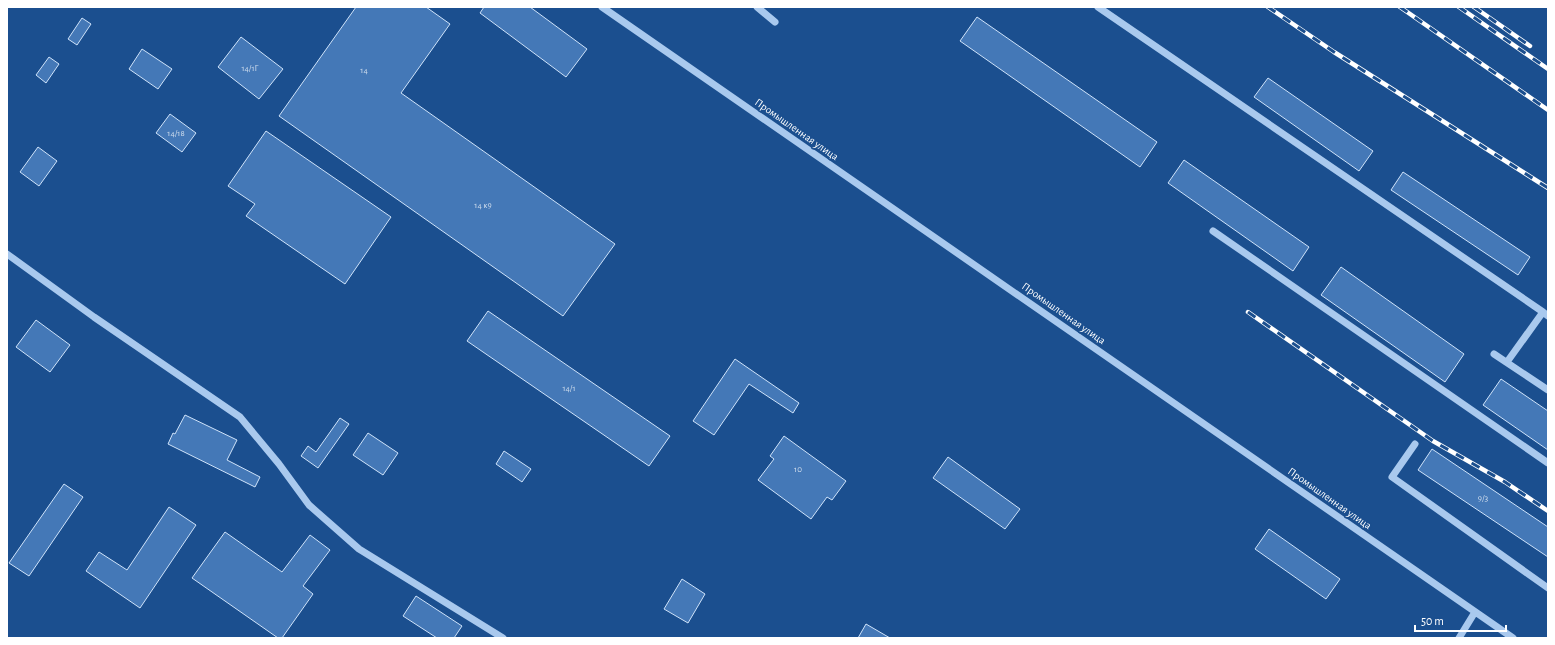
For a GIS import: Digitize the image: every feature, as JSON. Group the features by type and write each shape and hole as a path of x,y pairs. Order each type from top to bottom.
{"street":[{"name":"Промышленная улица","path":"602,7 1513,638"},
{"path":"757,7 775,22"},
{"path":"1098,7 1546,314 1507,362"},
{"path":"1213,231 1548,463"},
{"path":"7,254 94,317 240,417 279,464 309,505 359,549 503,638"},
{"path":"1494,354 1548,390"},
{"path":"1415,444 1392,477 1548,588"},
{"path":"1459,638 1476,612"}],"building":[{"path":"356,7 426,7 450,24 401,93 615,244 563,316 279,116"},
{"path":"484,7 530,7 587,49 566,77 480,13"},
{"path":"977,17 1157,142 1140,167 960,41"},
{"path":"82,18 91,24 77,45 68,39"},
{"path":"241,37 283,69 259,99 218,67"},
{"path":"142,49 172,69 158,89 129,69"},
{"path":"49,57 59,64 46,83 36,75"},
{"path":"1268,78 1373,151 1359,171 1254,97"},
{"path":"170,114 196,133 182,152 156,133"},
{"path":"266,131 391,217 345,284 246,216 255,204 228,186"},
{"path":"38,147 57,161 39,186 20,172"},
{"path":"1184,160 1309,247 1293,271 1168,183"},
{"path":"1403,172 1530,257 1518,275 1391,190"},
{"path":"1341,267 1464,354 1445,382 1321,295"},
{"path":"488,311 670,436 649,466 467,341"},
{"path":"36,320 70,345 50,372 16,347"},
{"path":"735,359 799,403 793,413 749,384 714,435 693,421"},
{"path":"1501,379 1548,411 1548,450 1483,405"},
{"path":"185,415 237,440 227,460 260,477 255,487 168,444 173,433 175,434"},
{"path":"340,418 349,424 318,468 301,456 308,446 316,452"},
{"path":"368,433 398,453 383,475 353,455"},
{"path":"784,436 846,481 832,500 827,497 811,519 758,480 774,459 770,456"},
{"path":"1432,449 1548,527 1548,557 1418,470"},
{"path":"504,451 531,469 522,482 496,464"},
{"path":"948,457 1020,509 1005,529 933,478"},
{"path":"64,484 83,497 29,576 9,563"},
{"path":"169,507 196,525 140,608 86,571 99,552 127,570"},
{"path":"1269,529 1340,579 1326,599 1255,549"},
{"path":"225,532 282,572 310,535 330,550 303,586 313,594 282,638 278,638 192,578"},
{"path":"682,579 705,594 688,623 664,609"},
{"path":"416,596 462,626 454,638 437,638 403,616"},
{"path":"866,624 890,638 858,638"}],"railway":[{"path":"1268,7 1334,52 1548,188"},
{"path":"1400,7 1548,110"},
{"path":"1459,7 1548,69"},
{"path":"1474,7 1530,46"},
{"path":"1248,312 1433,441 1505,482 1548,511"}]}
